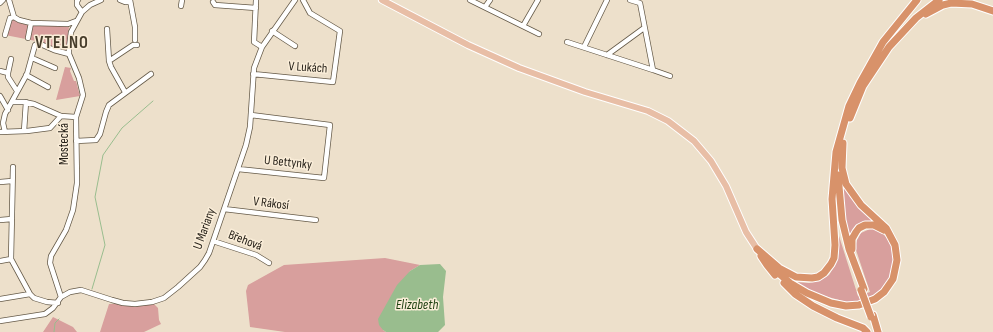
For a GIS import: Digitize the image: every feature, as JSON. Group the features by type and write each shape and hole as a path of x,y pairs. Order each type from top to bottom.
{"highway":[{"path":"757,249 779,268 796,277 812,278 824,273 831,264 835,252 832,199 836,152 849,106 883,42 917,0"},
{"path":"868,68 904,20 923,0"},
{"path":"862,289 849,249 842,220 838,176 839,158 852,112 863,86 889,48 916,18 939,0"},
{"path":"889,48 916,22 943,5 951,3 972,4 993,11"},
{"path":"757,249 774,270 801,290 831,303 855,306 864,304 878,297 886,289 893,280 896,266 895,244 881,223 854,197 846,184 842,168 843,143"},
{"path":"834,178 837,210 847,250 872,316 876,332"},
{"path":"862,289 862,277 852,248 853,237 860,228 869,225 878,226 889,234"},
{"path":"757,249 767,265 795,294 825,312 867,332"}],"main road":[{"path":"382,0 468,45 519,68 585,92 648,111 668,121 694,141 711,162 726,186 746,232 757,249"}],"street":[{"path":"0,3 3,0"},
{"path":"9,0 14,17 19,20 30,23 68,24 76,22"},
{"path":"78,0 77,6 82,12"},
{"name":"Mostecká","path":"61,297 50,263 51,256 66,230 73,210 77,182 76,117 83,95 79,78 69,54 71,32 82,12 99,0"},
{"path":"109,61 134,45 136,42 130,1 125,2 120,0"},
{"path":"181,6 182,0"},
{"path":"256,0 254,42 262,47"},
{"name":"U Mariany","path":"61,297 70,292 80,290 123,303 135,304 152,302 164,298 200,267 209,253 246,144 250,127 254,68 262,47 295,0"},
{"name":"V Lukách","path":"253,74 333,82 340,31 310,14 303,0"},
{"path":"470,0 539,34"},
{"path":"485,8 490,0"},
{"path":"523,26 538,0"},
{"path":"584,48 608,0"},
{"path":"630,0 640,3 653,70"},
{"path":"213,2 215,5 256,8"},
{"path":"5,35 10,18 14,17"},
{"path":"28,38 30,23"},
{"path":"607,55 644,28"},
{"path":"107,29 109,61 125,92"},
{"path":"272,32 295,46"},
{"path":"567,42 670,76"},
{"path":"61,116 50,128 2,132 5,114 26,75 35,45 38,44 69,54"},
{"path":"32,58 55,68"},
{"path":"11,59 8,77 17,91"},
{"path":"0,71 8,73"},
{"path":"76,141 96,140 100,134 106,112 110,105 125,92 152,74"},
{"path":"26,75 48,87"},
{"path":"0,96 8,110"},
{"path":"12,102 26,102 61,116 76,117"},
{"path":"24,131 26,102"},
{"name":"U Bettynky","path":"238,169 324,178 330,125 251,115"},
{"path":"13,167 11,259 30,294 34,298 47,302 58,303"},
{"path":"0,182 12,181"},
{"name":"V Rákosí","path":"224,209 316,220"},
{"path":"0,220 12,219"},
{"name":"Břehová","path":"213,240 256,256 269,263"},
{"path":"0,261 11,259"},
{"path":"0,299 30,294"},
{"path":"0,321 45,314 58,303 61,297"}],"shaded area":[{"path":"10,18 28,25 69,26 67,51 36,41 5,35"},
{"path":"65,67 71,68 70,71 74,81 76,81 80,96 56,100"},
{"path":"841,179 843,186 851,198 878,224 873,223 852,234 848,234"},
{"path":"872,228 879,230 887,238 891,246 893,259 892,273 887,283 874,296 858,301 847,302 812,291 795,282 809,283 821,280 829,275 836,264 839,251 839,236 858,296 870,292 855,247 861,233"},
{"path":"385,258 420,265 410,271 383,330 386,332 285,332 250,327 246,291 248,285 284,265"},
{"path":"109,304 154,304 158,308 159,320 161,324 144,332 100,332"},
{"path":"53,317 73,327 77,332 43,332"}],"water":[{"name":"Elizabeth","path":"440,264 446,271 443,297 445,325 438,332 386,332 383,330 379,325 378,319 397,285 410,271 420,265"}],"waterway":[{"path":"92,289 105,245 95,197 103,155 122,128 153,101"},
{"path":"54,332 55,323 59,319"}],"district":[{"name":"VTELNO","path":"62,44"}]}
